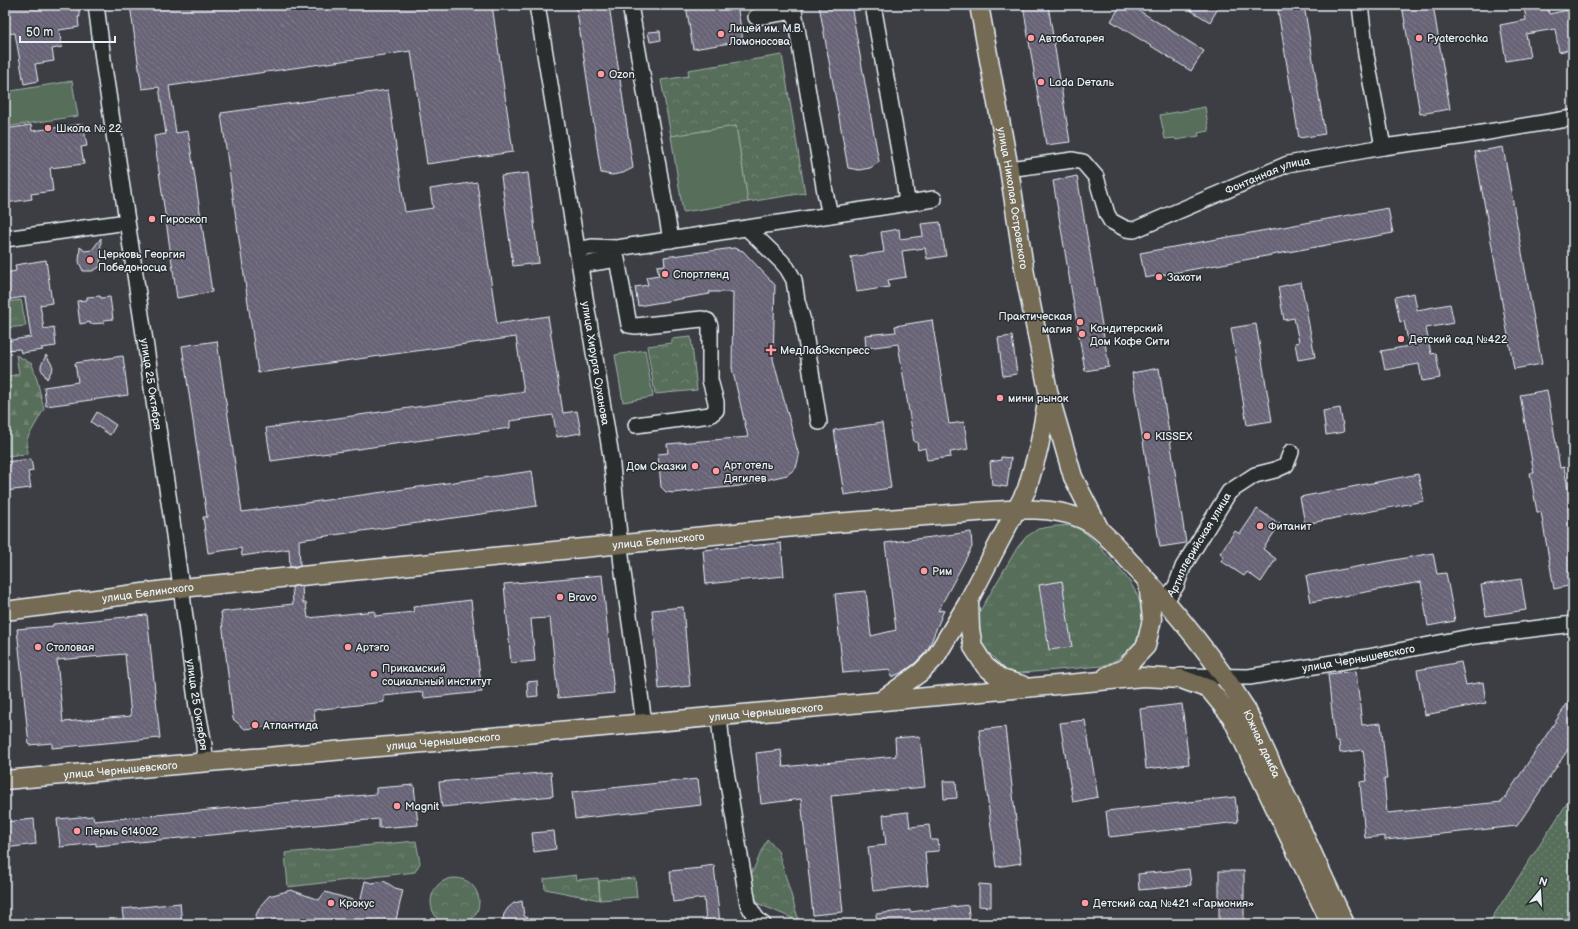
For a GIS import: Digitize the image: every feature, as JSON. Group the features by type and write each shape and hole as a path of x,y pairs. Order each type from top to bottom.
{"main road":[{"name":"улица Николая Островского","path":"979,5 1025,274 1048,391 1073,477 1099,529"},
{"name":"улица Николая Островского","path":"969,600 1027,489 1039,447 1048,391"},
{"name":"улица Белинского","path":"5,611 181,588 842,522 1016,509 1061,512 1081,518 1099,529"},
{"name":"Южная дамба","path":"1099,529 1165,601 1226,676 1246,709 1345,924"},
{"path":"1096,681 1126,668 1146,646 1152,619 1148,582"},
{"path":"969,600 970,629 973,647 985,666 1000,679 1030,688"},
{"path":"882,701 922,672 935,658 969,600"},
{"name":"улица Чернышевского","path":"5,780 1030,688 1143,676 1180,680 1210,689 1231,716"},
{"name":"Южная дамба","path":"1231,716 1331,924"},
{"path":"5,769 50,776"}],"street":[{"name":"улица 25 Октября","path":"96,5 197,707 204,744 205,762"},
{"name":"улица Хирурга Суханова","path":"537,5 611,456 620,544 644,723"},
{"path":"630,5 671,240"},
{"path":"873,5 907,203"},
{"path":"1360,5 1366,55 1382,147"},
{"path":"756,17 794,8 830,215"},
{"name":"Фонтанная улица","path":"1008,169 1073,160 1083,162 1096,177 1107,214 1111,221 1134,230 1288,164 1382,147 1451,138 1573,118"},
{"path":"579,257 592,247 617,248 934,198"},
{"path":"5,239 127,222"},
{"path":"747,228 784,264 794,280 797,301 803,321 819,422"},
{"path":"579,257 617,259 629,325 636,326 702,319 708,321 710,326 710,380 716,402 716,410 710,415 636,424"},
{"name":"Артиллерийская улица","path":"1165,601 1176,586 1183,567 1229,492 1256,474 1276,470 1286,465 1291,452"},
{"name":"улица Чернышевского","path":"1143,676 1249,677 1368,657 1475,636 1573,624"},
{"path":"719,716 722,747 748,904 759,922 763,924"}],"green space":[{"path":"782,55 805,193 748,202 736,126 671,136 661,80 689,76 688,70"},
{"path":"72,81 78,116 5,127 5,92"},
{"path":"1205,107 1209,131 1198,133 1199,136 1176,140 1175,138 1165,139 1160,115"},
{"path":"736,126 748,202 683,212 671,136"},
{"path":"21,300 26,326 5,328 5,302"},
{"path":"691,337 697,390 655,394 647,346 672,343 672,339"},
{"path":"645,350 653,397 623,402 615,355"},
{"path":"16,355 32,364 44,409 27,439 27,454 5,456 5,377 19,374"},
{"path":"1056,526 1071,526 1089,536 1128,579 1140,603 1143,615 1142,627 1132,646 1124,654 1114,661 1102,666 1010,674 989,653 981,642 978,629 980,611 1017,548 1026,537 1038,529"},
{"path":"1573,794 1573,924 1488,924"},
{"path":"767,839 778,851 799,921 759,904 747,884"},
{"path":"416,841 420,863 415,872 288,887 285,853"},
{"path":"576,875 577,880 598,878 600,900 545,889 544,879"},
{"path":"450,878 460,878 472,885 479,897 479,907 472,919 460,926 450,926 442,922 435,915 431,907 431,897 435,889 442,882"},
{"path":"635,878 637,897 600,900 599,881"}],"building":[{"path":"7,5 78,5 80,17 78,17 79,27 59,30 62,47 52,49 54,61 35,64 38,81 24,84 15,33 5,34 5,9 7,8"},
{"path":"130,5 492,5 513,152 427,164 411,51 169,86 176,133 188,131 212,292 177,298 154,136 166,134 159,87 142,89"},
{"path":"576,5 609,5 633,168 623,173 612,175 601,173"},
{"path":"686,5 737,5 743,41 693,49"},
{"path":"819,5 851,5 879,162 870,168 859,170 848,168"},
{"path":"1023,5 1048,5 1070,142 1046,145"},
{"path":"1121,5 1130,5 1204,51 1191,71 1111,21"},
{"path":"1182,5 1220,5 1210,22"},
{"path":"1277,5 1304,5 1325,134 1299,138"},
{"path":"1402,5 1433,5 1450,109 1420,114"},
{"path":"1524,5 1547,5 1549,14 1573,9 1573,49 1559,52 1555,29 1526,34 1530,57 1506,61 1500,25 1526,20"},
{"path":"660,31 661,40 650,42 648,32"},
{"path":"388,90 405,212 433,208 430,189 477,182 497,324 548,316 563,413 577,411 581,433 557,437 553,415 510,421 510,428 271,461 266,428 524,392 516,337 258,373 221,113"},
{"path":"83,124 87,146 81,147 84,164 50,168 53,191 31,194 32,199 5,203 5,170 9,169 5,129 31,125 32,131"},
{"path":"1503,147 1542,364 1514,369 1475,152"},
{"path":"528,173 539,263 513,266 501,176"},
{"path":"1077,176 1109,367 1085,371 1053,181"},
{"path":"1388,208 1393,233 1145,278 1140,253"},
{"path":"940,222 946,256 927,259 925,248 902,251 906,277 888,280 889,287 857,292 851,257 884,252 881,232 899,229 900,239 923,236 921,224"},
{"name":"Церковь Георгия Победоносца","path":"101,238 100,267 92,271 83,271 79,262 80,247 85,251 92,250"},
{"path":"734,248 743,251 775,285 773,359 799,456 796,468 787,475 740,486 673,493 666,492 661,487 658,454 668,453 667,444 748,437 732,368 733,292 709,292 710,294 638,306 635,287 648,285 646,277 659,275 657,266 665,265 664,257"},
{"path":"46,260 52,303 40,305 44,329 54,327 56,346 41,348 43,350 21,353 20,349 5,350 5,341 31,337 25,297 5,300 5,273 16,271 15,265"},
{"path":"1301,282 1315,357 1298,360 1295,343 1299,342 1294,318 1284,320 1278,287"},
{"path":"1414,293 1417,310 1450,304 1454,323 1426,328 1431,354 1436,353 1440,378 1422,381 1419,364 1385,370 1381,351 1409,346 1404,321 1400,322 1395,297"},
{"path":"100,296 101,298 110,297 113,319 104,320 104,323 90,324 90,322 80,324 77,301 87,300 87,297"},
{"path":"932,320 949,424 964,422 968,449 950,452 951,457 927,460 925,448 918,450 917,442 914,442 898,344 866,348 865,335 896,332 895,326"},
{"path":"1256,324 1272,421 1247,425 1231,328"},
{"path":"1012,336 1017,374 1003,376 998,338"},
{"path":"217,341 242,512 532,471 537,506 299,540 300,566 295,567 290,567 289,549 242,556 241,548 208,553 203,517 207,517 182,346"},
{"path":"46,355 53,368 47,379 41,369"},
{"path":"123,356 128,395 46,406 44,387 78,382 75,363"},
{"path":"1159,368 1186,543 1160,547 1132,373"},
{"path":"1547,390 1560,468 1564,467 1571,506 1568,507 1573,538 1573,585 1554,589 1541,512 1537,512 1530,473 1534,473 1520,395"},
{"path":"1340,408 1344,432 1326,435 1323,411"},
{"path":"97,412 116,425 110,435 91,422"},
{"path":"882,423 891,488 844,495 834,430"},
{"path":"1001,457 1011,458 1007,487 992,485 990,462 1001,460"},
{"path":"31,459 33,471 28,472 31,488 5,491 5,462"},
{"path":"1418,474 1424,501 1305,524 1300,497"},
{"path":"1257,509 1280,524 1263,549 1276,559 1261,582 1247,572 1244,576 1221,561 1224,556 1220,553 1235,531 1240,534"},
{"path":"971,532 972,547 938,611 944,610 929,647 924,654 903,672 891,677 890,669 843,673 835,594 866,591 871,636 896,630 885,543"},
{"path":"781,543 784,576 706,584 703,550"},
{"path":"1433,553 1437,574 1446,573 1455,621 1428,626 1421,582 1311,602 1306,576"},
{"path":"602,575 614,693 558,698 550,618 531,619 535,661 511,663 504,584"},
{"path":"1521,579 1526,610 1486,616 1481,585"},
{"path":"1062,581 1072,647 1049,650 1039,585"},
{"path":"302,586 303,603 306,603 308,618 375,611 375,616 414,612 413,607 471,600 482,692 424,698 423,692 384,696 384,702 314,710 315,721 245,729 233,719 221,612 293,604 292,587"},
{"path":"683,607 690,686 659,689 652,610"},
{"path":"147,615 160,738 52,748 52,743 29,745 17,629 53,626 53,624","holes":["125,654 131,716 63,722 57,660"]},
{"path":"1461,662 1466,685 1483,682 1486,703 1425,715 1417,670"},
{"path":"1356,671 1362,725 1381,723 1387,779 1384,779 1387,813 1502,802 1573,695 1573,742 1517,826 1385,840 1385,836 1365,838 1360,782 1367,781 1363,750 1340,753 1339,741 1335,741 1328,674"},
{"path":"537,681 538,696 528,697 527,682"},
{"path":"1182,704 1189,764 1146,769 1140,709"},
{"path":"1085,720 1098,797 1073,802 1060,723"},
{"path":"1005,727 1021,863 996,867 979,730"},
{"path":"920,736 925,787 831,796 843,912 813,915 801,799 761,804 756,753 781,750 783,767 896,756 895,738"},
{"path":"551,772 553,796 442,807 439,782"},
{"path":"698,779 701,805 575,819 572,792"},
{"path":"943,781 956,781 957,798 944,799"},
{"path":"414,785 418,825 379,828 379,819 96,846 96,843 60,847 57,819 93,816 94,821 376,794 376,788"},
{"path":"1235,797 1238,822 1109,837 1106,811"},
{"path":"908,812 910,827 929,825 931,840 938,840 939,851 925,852 928,885 873,891 868,847 886,845 883,815"},
{"path":"34,819 36,844 5,848 5,822"},
{"path":"554,831 556,849 534,852 532,833"},
{"path":"714,865 720,924 706,924 704,898 673,902 670,871 701,868 700,867"},
{"path":"1189,869 1191,885 1139,890 1138,874"},
{"path":"1219,871 1244,871 1244,924 1219,924"},
{"name":"Крокус","path":"365,881 372,883 384,881 395,888 403,890 395,924 256,924 256,915 261,905 269,896 291,890 319,900 325,892 360,902"},
{"path":"979,884 991,885 991,907 979,906"},
{"path":"522,901 524,916 541,924 502,924 504,914 508,908 514,903"},
{"path":"180,903 182,924 124,924 122,909"},
{"path":"968,905 970,924 877,924 876,914 910,910 910,912"}],"place":[{"name":"Лицей им. М.В. Ломоносова","path":"721,34"},
{"name":"Автобатарея","path":"1031,38"},
{"name":"Pyaterochka","path":"1419,38"},
{"name":"Ozon","path":"601,74"},
{"name":"Lada Dеталь","path":"1041,82"},
{"name":"Школа № 22","path":"48,128"},
{"name":"Гироскоп","path":"152,219"},
{"name":"Церковь Георгия Победоносца","path":"90,260"},
{"name":"Спортленд","path":"665,274"},
{"name":"Захоти","path":"1159,277"},
{"name":"Практическая магия","path":"1080,322"},
{"name":"Кондитерский Дом Кофе Сити","path":"1082,334"},
{"name":"Детский сад №422","path":"1401,339"},
{"name":"МедЛабЭкспресс","path":"771,350"},
{"name":"мини рынок","path":"1000,398"},
{"name":"KISSEX","path":"1147,436"},
{"name":"Дом Сказки","path":"695,466"},
{"name":"Арт отель Дягилев","path":"716,471"},
{"name":"Фитанит","path":"1260,526"},
{"name":"Рим","path":"924,571"},
{"name":"Bravo","path":"560,597"},
{"name":"Столовая","path":"38,647"},
{"name":"Артэго","path":"348,647"},
{"name":"Прикамский социальный институт","path":"374,674"},
{"name":"Атлантида","path":"255,725"},
{"name":"Magnit","path":"397,806"},
{"name":"Пермь 614002","path":"77,831"},
{"name":"Крокус","path":"331,903"},
{"name":"Детский сад №421 «Гармония»","path":"1085,903"}]}
